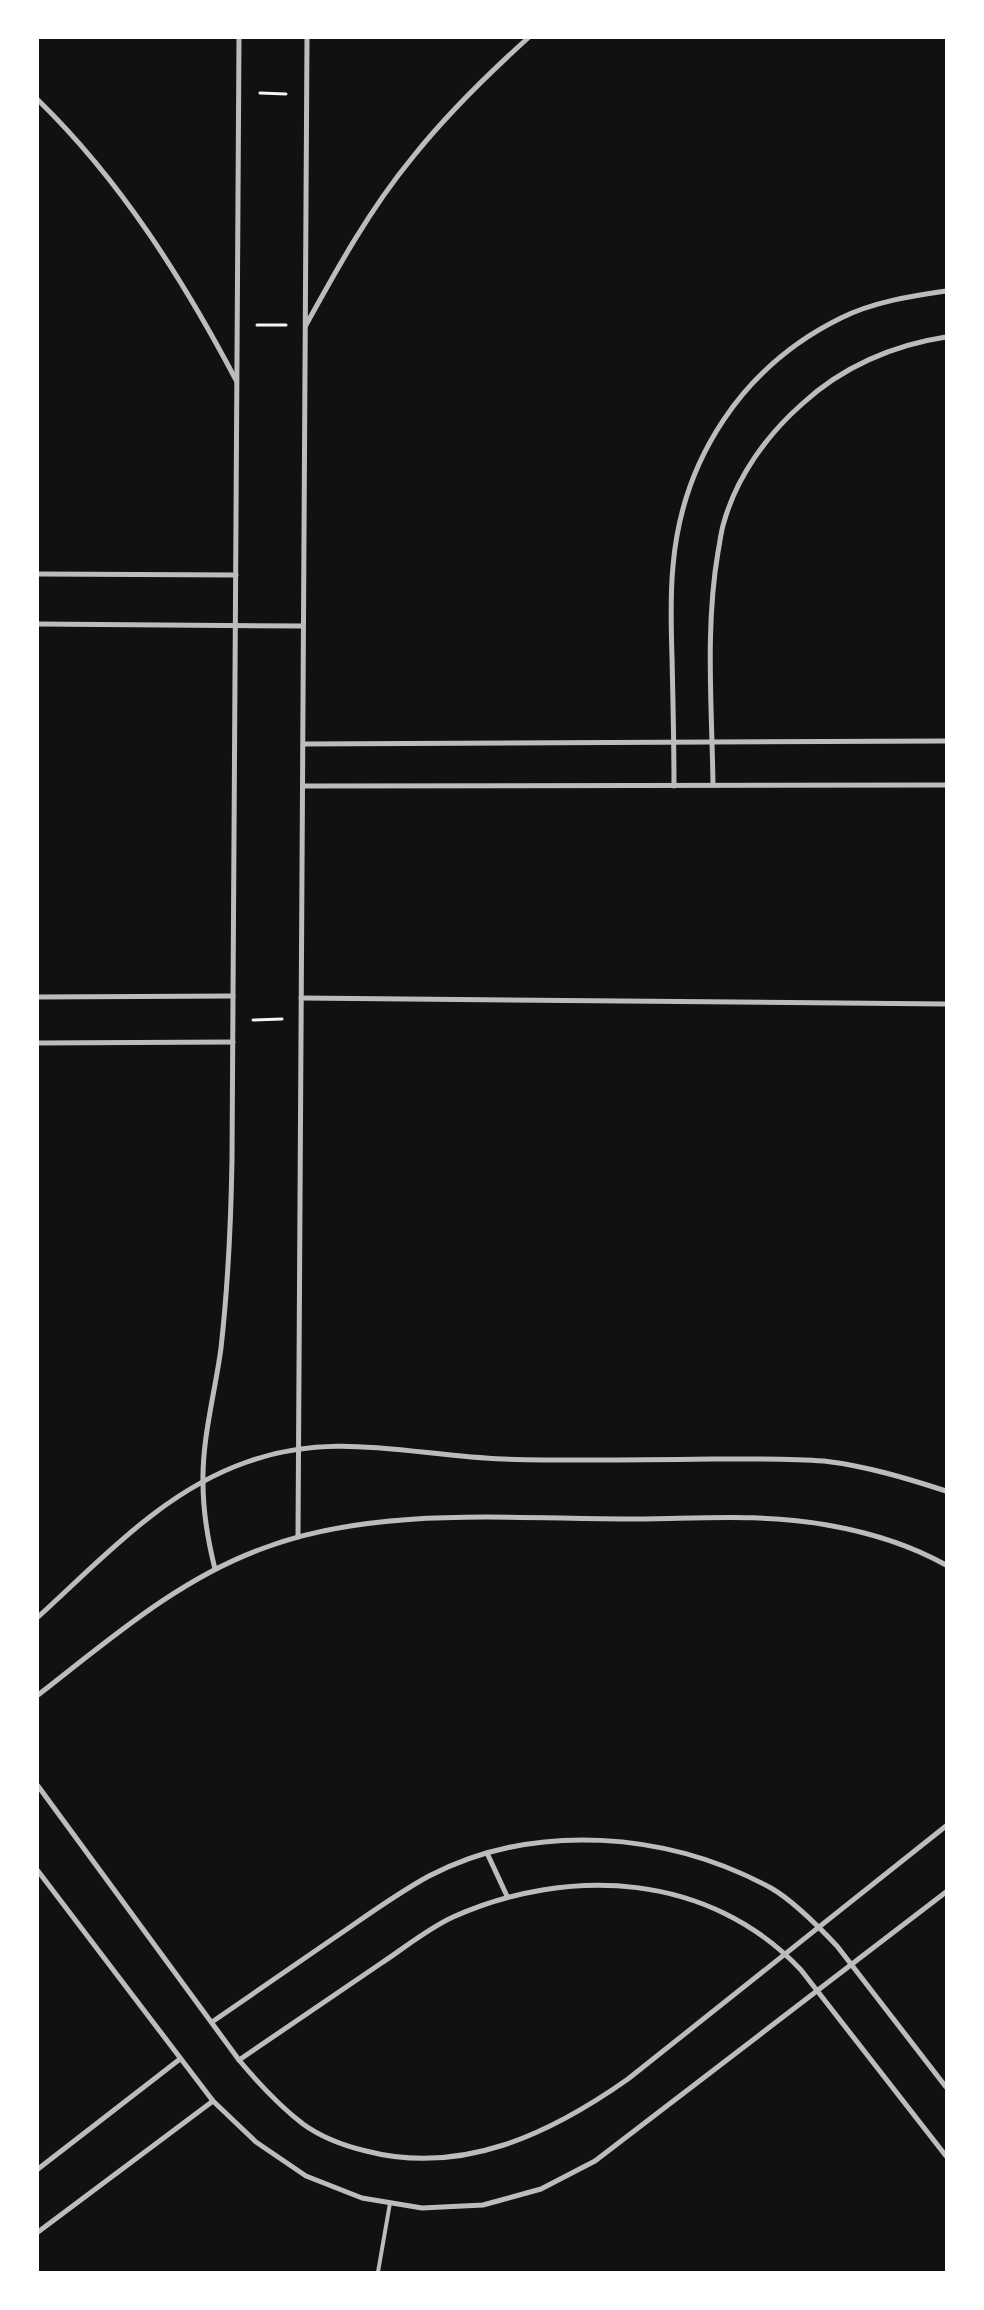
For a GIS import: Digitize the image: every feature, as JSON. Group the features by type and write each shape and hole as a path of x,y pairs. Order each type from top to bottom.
{"street":[{"path":"215,1569 207,1531 203,1482 205,1448 220,1350 227,1288 232,1187 240,38"},
{"path":"298,1537 307,38"},
{"path":"306,325 354,239 411,158 476,85 528,38"},
{"path":"38,100 104,174 154,239 198,308 237,380"},
{"path":"674,786 672,566 683,504 707,445 742,394 787,350 841,318 901,297 946,291"},
{"path":"713,785 711,631 713,582 724,522 746,471 778,425 819,388 867,359 920,341 946,337"},
{"path":"38,574 236,575"},
{"path":"38,624 303,626"},
{"path":"303,744 946,742"},
{"path":"303,786 946,785"},
{"path":"38,997 233,996"},
{"path":"301,998 946,1004"},
{"path":"38,1043 233,1042"},
{"path":"38,1617 136,1527 203,1482 218,1473 250,1460 299,1449 357,1445 500,1459 772,1459 825,1461 888,1472 946,1492"},
{"path":"38,1695 136,1619 176,1591 215,1569 241,1556 298,1537 372,1524 468,1517 772,1519 827,1525 880,1537 932,1557 946,1565"},
{"path":"38,1786 239,2060 269,2096 305,2125 346,2146 392,2158 438,2160 479,2153 519,2140 557,2123 594,2103 635,2073 946,1826"},
{"path":"212,2022 377,1908 430,1876 487,1853 546,1841 602,1840 662,1847 719,1864 773,1889 819,1927 852,1965 946,2087"},
{"path":"487,1853 507,1896"},
{"path":"38,1871 213,2101 256,2142 306,2176 362,2198 422,2208 483,2205 541,2189 595,2161 946,1892"},
{"path":"239,2060 451,1918 507,1896 555,1886 604,1884 654,1890 702,1903 746,1924 786,1954 817,1990 946,2156"},
{"path":"38,2169 180,2059"},
{"path":"38,2232 213,2101"}],"lane":[{"path":"378,2272 390,2203"}],"path":[{"path":"239,92 307,94"},
{"path":"237,324 306,325"},
{"path":"233,1020 301,1019"}]}
